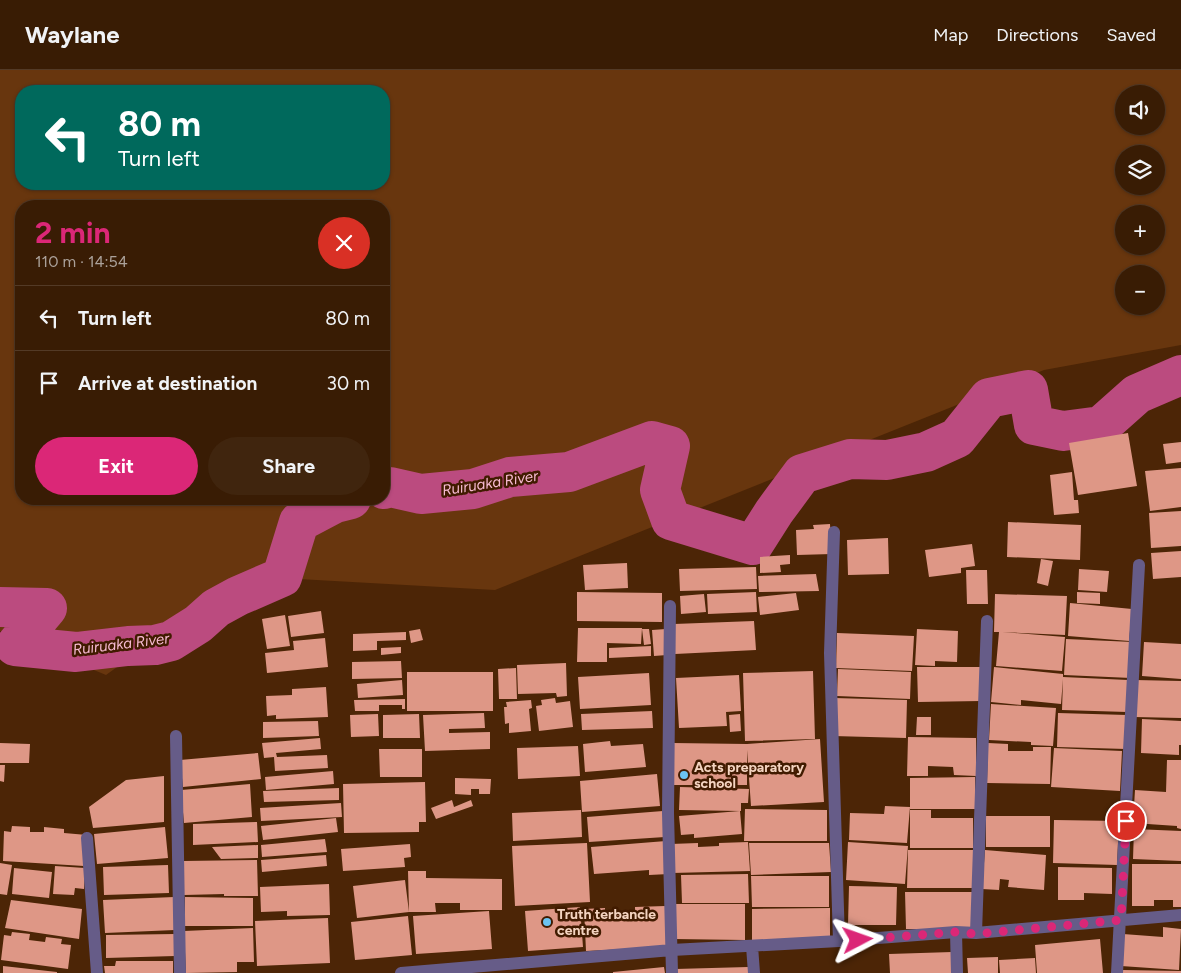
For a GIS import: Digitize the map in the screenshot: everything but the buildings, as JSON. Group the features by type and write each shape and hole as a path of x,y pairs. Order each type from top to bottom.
{"street":[{"path":"834,532 830,653 839,941"},
{"path":"1117,973 1139,565"},
{"path":"670,606 668,813 672,973"},
{"path":"976,934 987,621"},
{"path":"176,736 180,973"},
{"path":"87,838 97,973"},
{"path":"401,973 506,968 672,950 839,941 956,932 976,934 1181,915"},
{"path":"956,932 957,973"},
{"path":"752,946 754,973"}],"shaded area":[{"path":"0,70 1181,70 1181,345 1044,370 495,590 243,576 106,675 0,631"}],"waterway":[{"name":"Ruiruaka River","path":"390,487 421,494 473,489 510,477 569,472 652,441 670,446 660,490 671,520 753,545 802,474 850,459 887,460 926,452 957,438 989,398 1028,390 1034,425 1063,431 1101,426 1137,394 1181,375"},
{"name":"Ruiruaka River","path":"0,607 47,608 15,646 76,652 155,645 171,641 198,624 216,608 238,596 282,577 299,522 331,505"}],"place":[{"name":"Acts preparatory school","path":"684,775"},
{"name":"Truth terbancle centre","path":"547,922"}],"route":[{"path":"858,940 956,932 976,934 1121,920 1126,821"}]}
